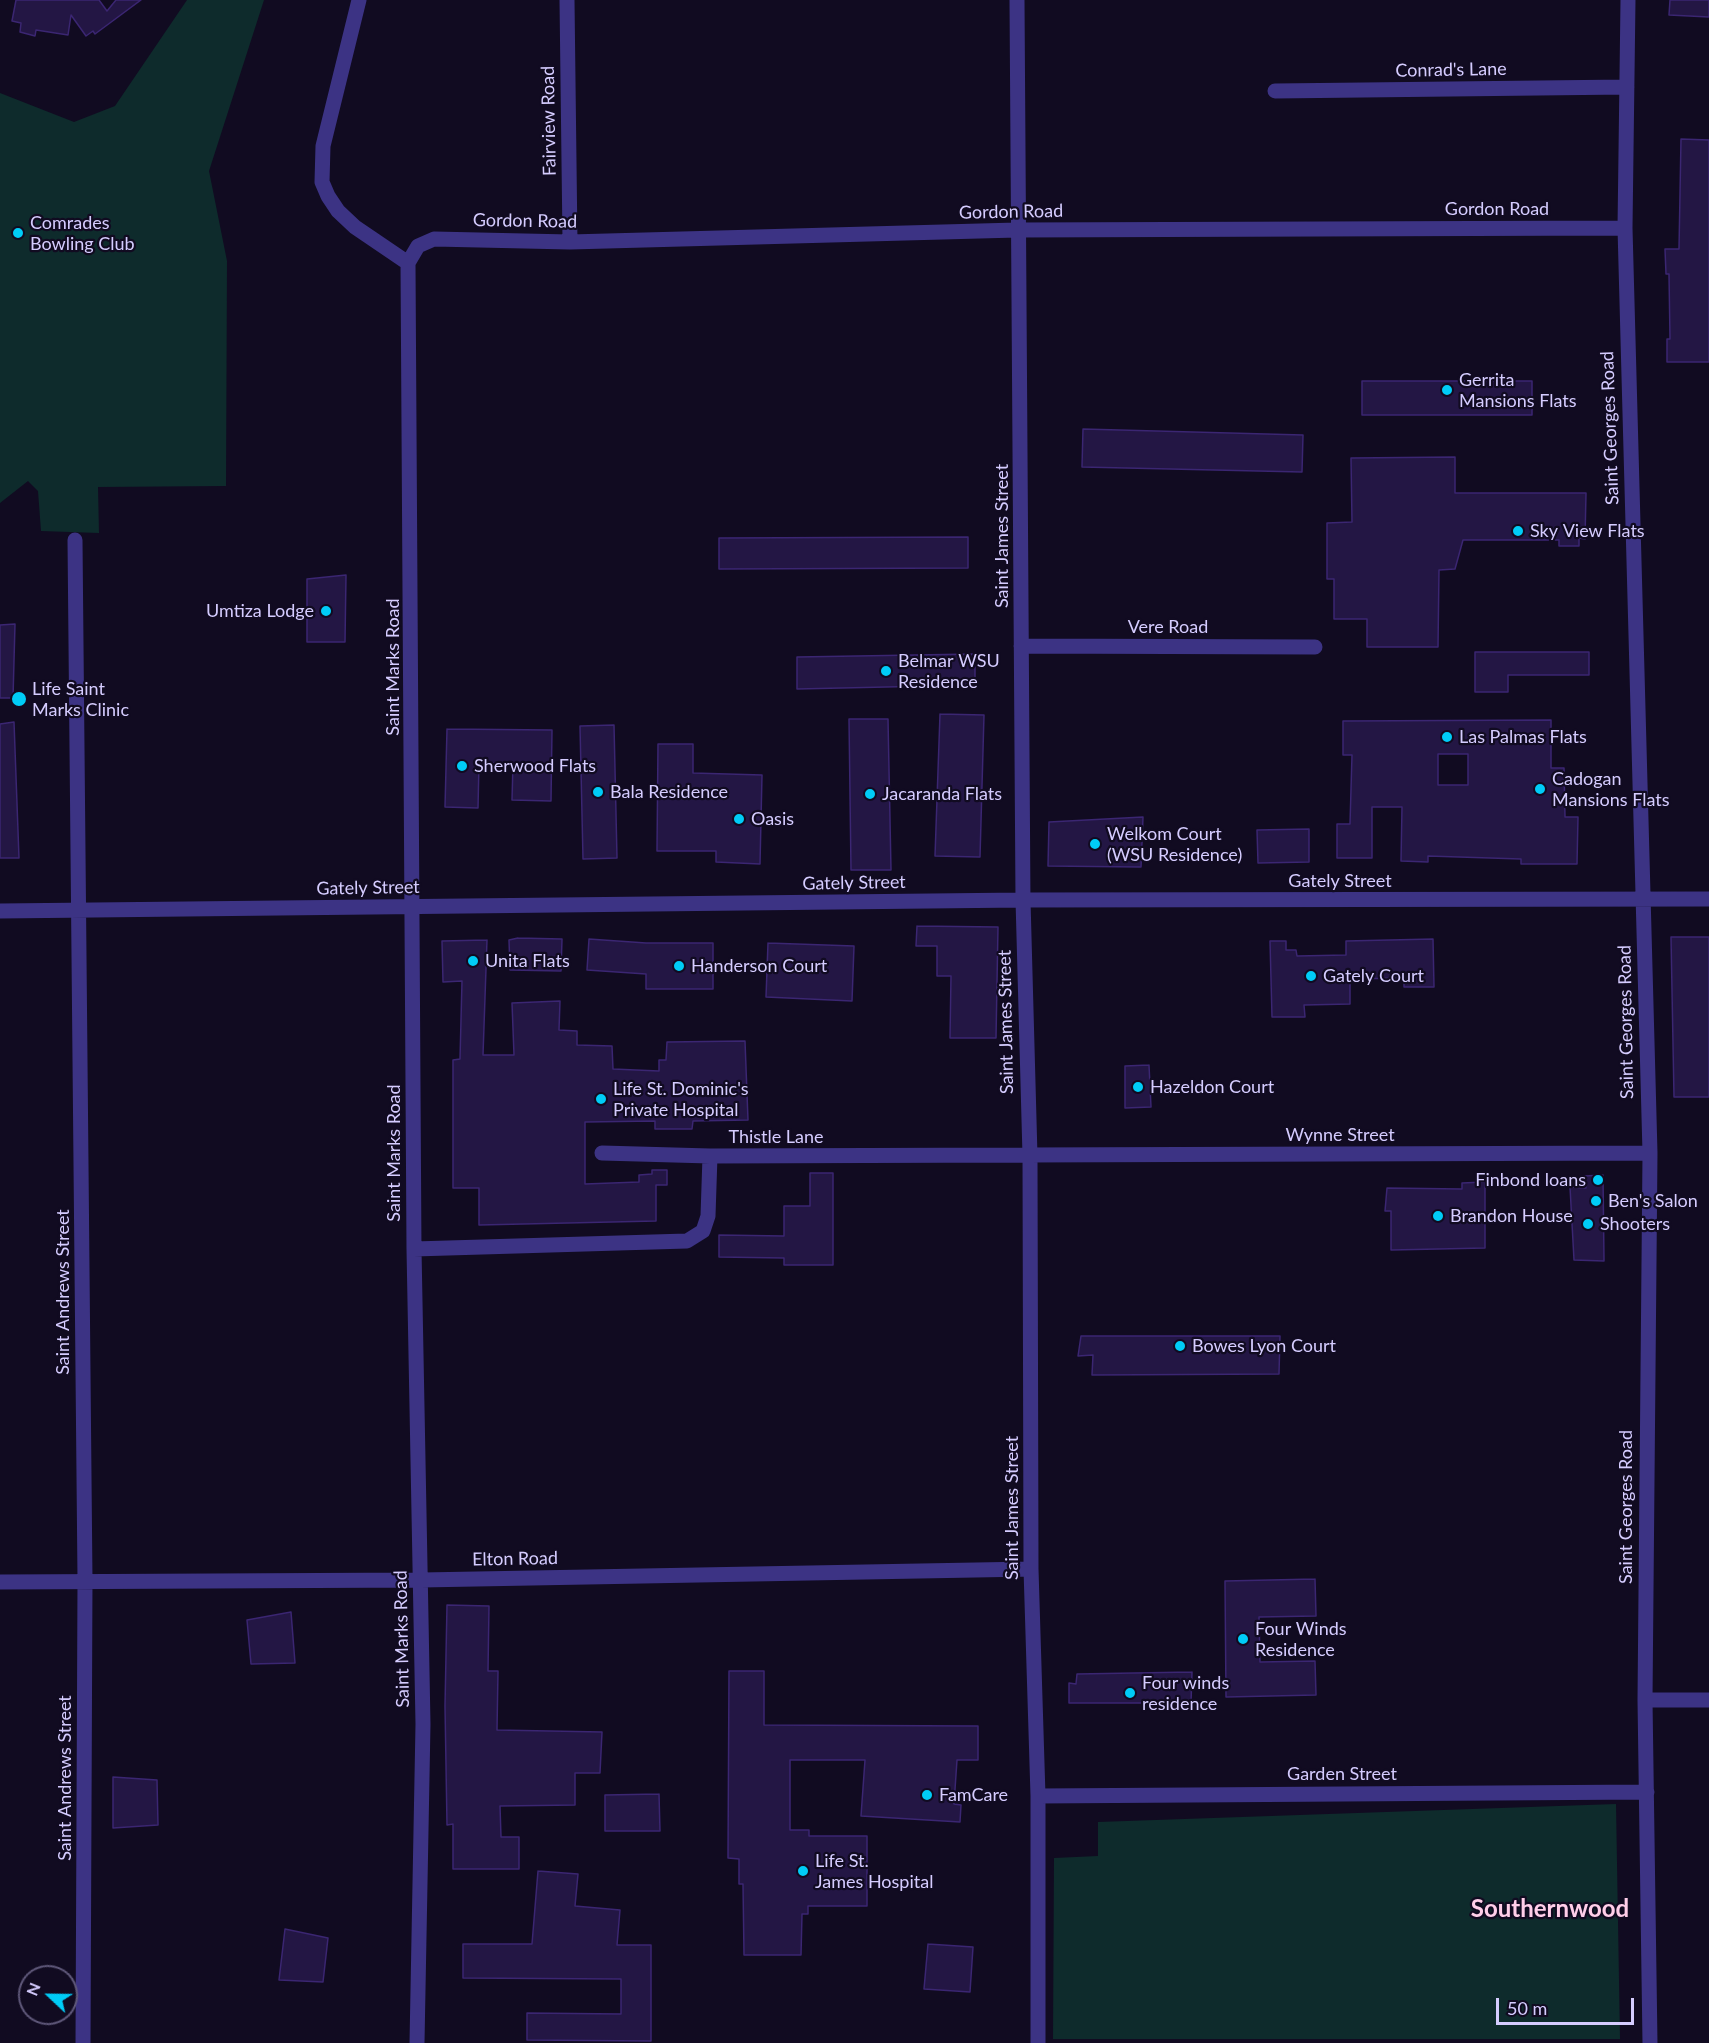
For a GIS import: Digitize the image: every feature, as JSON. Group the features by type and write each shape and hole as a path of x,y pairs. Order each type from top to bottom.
{"street":[{"path":"359,0 323,146 322,182 338,211 355,227 408,263"},
{"name":"Fairview Road","path":"567,0 570,242"},
{"name":"Saint James Street","path":"1017,0 1017,230 1022,425 1023,900 1029,1155 1031,1569 1038,1796 1038,2043"},
{"name":"Saint Georges Road","path":"1628,0 1625,228 1650,1153 1645,1700 1650,2043"},
{"name":"Conrad's Lane","path":"1275,91 1627,87"},
{"name":"Gordon Road","path":"408,263 418,246 434,239 570,242 1017,230 1625,228"},
{"name":"Saint Marks Road","path":"408,263 414,908 414,1249 423,1724 417,2043"},
{"name":"Saint Andrews Street","path":"75,540 85,1580 83,2043"},
{"name":"Vere Road","path":"1021,646 1316,647"},
{"name":"Gately Street","path":"0,911 1023,900 1642,901 1709,899"},
{"path":"602,1153 710,1156"},
{"name":"Wynne Street","path":"1029,1155 1650,1153"},
{"name":"Thistle Lane","path":"414,1249 687,1241 703,1231 708,1216 710,1156 1029,1155"},
{"name":"Elton Road","path":"0,1582 421,1580 1031,1569"},
{"path":"1645,1700 1709,1700"},
{"name":"Garden Street","path":"1038,1796 1647,1792"}],"green space":[{"path":"187,0 264,0 209,171 227,261 226,486 98,487 99,533 41,531 38,491 28,481 0,503 0,93 74,122 115,106"},
{"path":"1616,1804 1620,2039 1053,2039 1054,1858 1098,1856 1098,1822"}],"building":[{"path":"16,0 99,0 107,11 116,0 141,0 95,34 93,31 86,36 71,15 68,35 36,30 35,36 20,32 21,23 12,21"},
{"path":"1670,0 1709,0 1709,17 1669,15"},
{"path":"1681,139 1709,140 1709,362 1667,362 1667,339 1670,339 1669,274 1666,274 1665,249 1679,249"},
{"name":"Gerrita Mansions Flats","path":"1362,381 1532,381 1532,415 1362,415"},
{"path":"1083,429 1303,435 1302,472 1082,467"},
{"path":"1455,457 1455,493 1586,493 1585,539 1579,538 1579,546 1559,546 1559,540 1463,540 1455,569 1439,570 1438,647 1367,647 1367,619 1334,619 1334,579 1327,579 1327,523 1352,522 1351,458"},
{"path":"968,537 968,568 719,569 719,538"},
{"name":"Umtiza Lodge","path":"346,575 345,642 307,642 307,579"},
{"path":"15,624 13,698 0,698 0,625"},
{"path":"1475,652 1589,652 1589,675 1508,675 1508,692 1475,692"},
{"name":"Belmar WSU Residence","path":"975,654 975,685 797,689 797,657"},
{"path":"940,714 984,715 980,857 935,856"},
{"name":"Jacaranda Flats","path":"849,719 888,719 891,870 851,870"},
{"path":"1551,720 1551,768 1564,768 1565,817 1578,817 1577,864 1521,864 1521,859 1428,856 1428,862 1401,861 1402,807 1372,807 1372,858 1337,858 1337,824 1350,824 1352,755 1343,755 1343,721","holes":["1438,754 1468,754 1468,785 1438,785"]},
{"path":"14,722 19,858 0,858 0,724"},
{"name":"Bala Residence","path":"614,725 617,858 583,859 580,726"},
{"name":"Sherwood Flats","path":"447,729 552,730 551,801 512,800 513,763 479,763 478,808 445,807"},
{"path":"658,744 693,744 693,773 762,775 760,864 716,862 716,851 657,851"},
{"name":"Welkom Court (WSU Residence)","path":"1143,817 1141,867 1048,866 1049,822"},
{"path":"1309,829 1309,862 1258,863 1257,830"},
{"path":"917,926 998,927 996,1038 950,1038 951,976 937,976 937,946 916,946"},
{"path":"1671,937 1709,937 1709,1097 1674,1097"},
{"path":"518,938 562,939 561,971 510,970 509,940"},
{"name":"Handerson Court","path":"589,939 646,943 713,943 713,989 646,989 646,974 587,970"},
{"name":"Gately Court","path":"1433,939 1434,987 1404,987 1404,978 1350,979 1350,1004 1304,1005 1305,1017 1272,1017 1270,941 1286,941 1286,950 1296,950 1297,956 1346,955 1346,941"},
{"name":"Life St. Dominic's Private Hospital","path":"487,940 483,1055 514,1055 512,1003 560,1001 559,1030 577,1031 577,1045 612,1046 613,1069 659,1071 659,1060 666,1060 667,1042 745,1041 748,1120 693,1121 692,1129 655,1129 655,1121 585,1122 585,1184 639,1182 639,1175 652,1174 652,1170 667,1170 667,1185 656,1185 656,1221 479,1225 479,1188 453,1188 453,1060 460,1059 462,981 443,982 442,941"},
{"path":"768,943 854,946 852,1001 766,997"},
{"name":"Hazeldon Court","path":"1149,1065 1151,1107 1125,1108 1125,1066"},
{"path":"810,1173 833,1173 833,1265 784,1265 784,1258 719,1257 719,1235 784,1236 784,1206 810,1206"},
{"name":"Shooters","path":"1603,1175 1604,1261 1574,1260 1570,1187 1586,1188 1585,1176"},
{"name":"Brandon House","path":"1485,1182 1485,1248 1391,1250 1391,1211 1385,1211 1387,1188 1462,1189 1462,1183"},
{"name":"Bowes Lyon Court","path":"1081,1336 1280,1336 1279,1374 1092,1375 1093,1355 1078,1356"},
{"name":"Four Winds Residence","path":"1315,1579 1316,1616 1259,1617 1260,1662 1315,1661 1316,1695 1226,1697 1225,1581"},
{"path":"447,1605 489,1606 488,1671 498,1671 497,1730 602,1732 600,1773 575,1773 575,1805 500,1806 501,1837 519,1837 519,1869 453,1869 453,1824 447,1825 445,1706"},
{"path":"291,1612 295,1663 251,1664 247,1620"},
{"path":"729,1671 764,1671 764,1725 978,1726 978,1760 957,1760 954,1804 961,1805 960,1822 861,1816 865,1760 790,1760 790,1830 809,1830 809,1836 867,1836 867,1906 808,1906 808,1914 802,1914 801,1955 744,1955 743,1884 739,1884 739,1859 728,1858"},
{"name":"Four winds residence","path":"1192,1672 1191,1703 1069,1703 1069,1683 1076,1684 1077,1674"},
{"path":"113,1777 157,1780 158,1825 113,1828"},
{"path":"659,1794 660,1831 605,1831 605,1795"},
{"path":"538,1871 578,1874 575,1906 620,1910 617,1945 651,1945 651,2041 527,2040 527,2013 621,2014 621,1979 463,1978 463,1944 532,1944"},
{"path":"285,1929 328,1938 323,1982 279,1980"},
{"path":"928,1944 973,1947 970,1992 924,1989"}],"place":[{"name":"Comrades Bowling Club","path":"18,233"},
{"name":"Gerrita Mansions Flats","path":"1447,390"},
{"name":"Sky View Flats","path":"1518,531"},
{"name":"Umtiza Lodge","path":"326,611"},
{"name":"Belmar WSU Residence","path":"886,671"},
{"name":"Life Saint Marks Clinic","path":"19,699"},
{"name":"Las Palmas Flats","path":"1447,737"},
{"name":"Sherwood Flats","path":"462,766"},
{"name":"Cadogan Mansions Flats","path":"1540,789"},
{"name":"Bala Residence","path":"598,792"},
{"name":"Jacaranda Flats","path":"870,794"},
{"name":"Oasis","path":"739,819"},
{"name":"Welkom Court (WSU Residence)","path":"1095,844"},
{"name":"Unita Flats","path":"473,961"},
{"name":"Handerson Court","path":"679,966"},
{"name":"Gately Court","path":"1311,976"},
{"name":"Hazeldon Court","path":"1138,1087"},
{"name":"Life St. Dominic's Private Hospital","path":"601,1099"},
{"name":"Finbond loans","path":"1598,1180"},
{"name":"Ben's Salon","path":"1596,1201"},
{"name":"Brandon House","path":"1438,1216"},
{"name":"Shooters","path":"1588,1224"},
{"name":"Bowes Lyon Court","path":"1180,1346"},
{"name":"Four Winds Residence","path":"1243,1639"},
{"name":"Four winds residence","path":"1130,1693"},
{"name":"FamCare","path":"927,1795"},
{"name":"Life St. James Hospital","path":"803,1871"}],"district":[{"name":"Southernwood","path":"1550,1909"}]}
